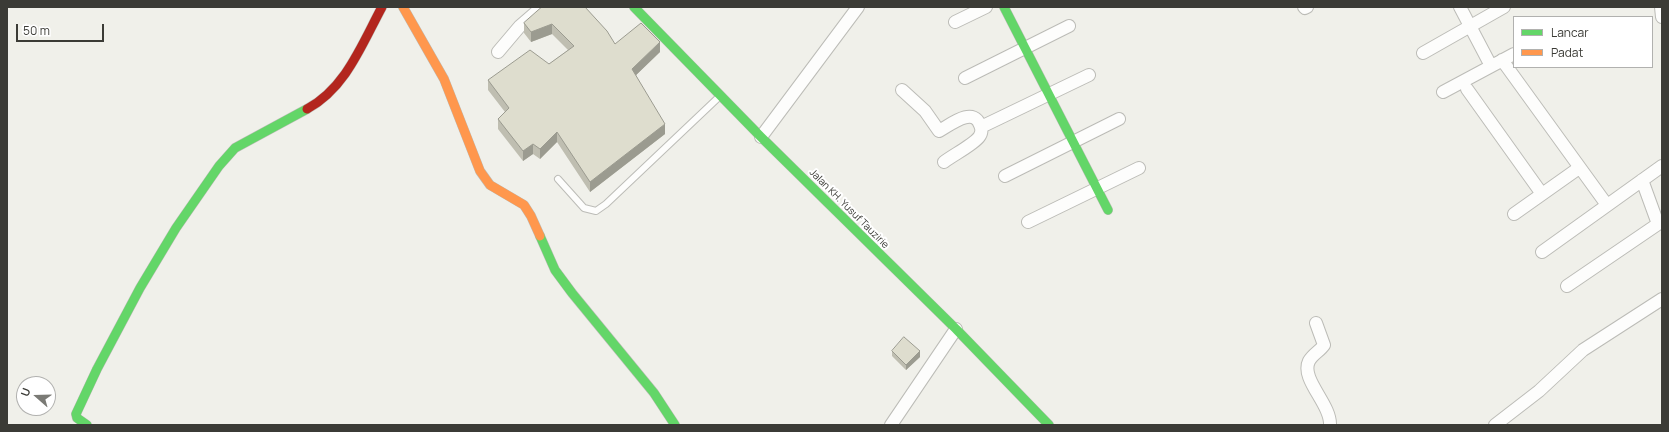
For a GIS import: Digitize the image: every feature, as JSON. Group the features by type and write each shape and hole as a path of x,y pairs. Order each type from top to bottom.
{"street":[{"path":"87,425 77,418 76,414 97,368 140,288 176,228 219,166 235,148 318,103 332,91 349,70 382,7"},
{"path":"403,7 444,79 480,171 486,181 524,205 531,216 556,270 572,293 654,393 675,425"},
{"path":"498,52 520,26 542,7"},
{"name":"Jalan KH. Yusuf Tauzirie","path":"634,7 761,137 956,329 1049,425"},
{"path":"761,137 858,7"},
{"path":"955,22 986,7"},
{"path":"1004,7 1108,210"},
{"path":"1460,7 1470,26 1497,63 1580,168 1607,206"},
{"path":"1423,53 1504,7"},
{"path":"1661,7 1662,17"},
{"path":"965,78 1069,26"},
{"path":"1443,92 1513,55"},
{"path":"944,162 978,138 982,127 1089,75"},
{"path":"1467,89 1542,194"},
{"path":"902,90 925,111 939,131 966,116 975,118 982,127"},
{"path":"1004,176 1119,119"},
{"path":"1542,252 1662,166"},
{"path":"1028,222 1139,168"},
{"path":"1514,214 1580,168"},
{"path":"1567,286 1660,228 1642,180"},
{"path":"1495,425 1539,391 1584,350 1662,299"},
{"path":"1316,323 1324,345 1309,361 1307,371 1329,415 1330,425"},
{"path":"891,425 956,329"}],"lane":[{"path":"558,179 584,208 596,211 606,204 721,95"}],"building":[{"path":"542,7 585,7 607,31 615,44 641,23 660,42 632,69 665,124 590,182 557,132 540,149 533,144 523,151 498,119 509,108 488,80 530,50 549,64 574,46 552,24 531,32 524,23"},
{"path":"904,337 920,351 906,365 892,351"}],"traffic: fast":[{"path":"634,7 761,137 956,329 1049,425"},
{"path":"1004,7 1108,210"},
{"path":"87,425 77,418 76,414 97,369 140,288 176,228 219,166 235,148 307,109"},
{"path":"540,236 555,270 654,393 675,425"}],"traffic: slow":[{"path":"403,7 444,79 480,171 490,185 524,205 540,236"}],"traffic: jam":[{"path":"307,109 321,100 343,77 360,50 382,7"}]}
